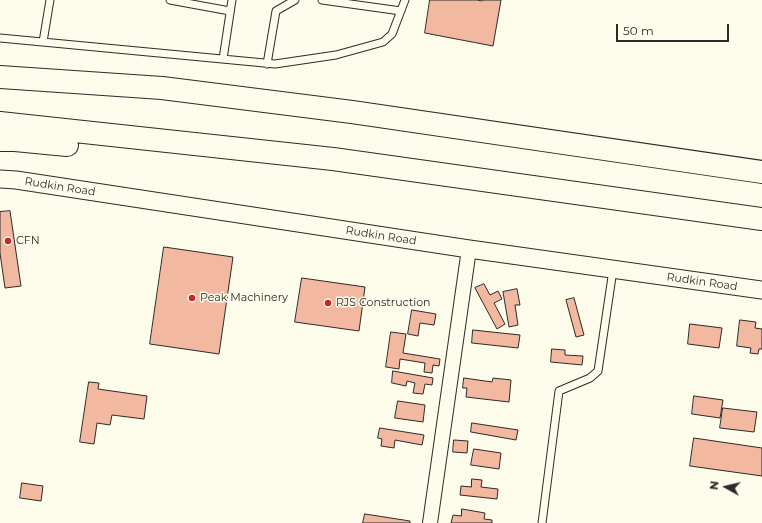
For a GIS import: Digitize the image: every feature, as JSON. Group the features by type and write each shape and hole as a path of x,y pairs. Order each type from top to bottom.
{"highway":[{"path":"0,77 162,88 352,112 762,172"},
{"path":"0,123 333,158 762,220"},
{"path":"8,140 230,159 333,158"}],"street":[{"name":"Rudkin Road","path":"0,179 469,249 762,290"},
{"path":"430,523 469,249"}],"lane":[{"path":"43,42 50,0"},
{"path":"170,0 230,11"},
{"path":"223,60 232,0"},
{"path":"267,64 276,11 295,0"},
{"path":"322,0 401,12"},
{"path":"0,38 275,64 336,56 383,42 392,34 405,0"},
{"path":"542,523 559,391 590,378 598,371 613,269"}],"building":[{"path":"430,0 501,0 493,46 425,33"},
{"path":"10,211 21,286 5,288 0,253 0,212"},
{"path":"164,247 233,257 219,354 150,344"},
{"path":"302,278 365,287 359,331 295,322"},
{"path":"484,284 490,295 498,291 502,299 494,303 505,324 497,329 475,288"},
{"path":"517,289 520,305 515,305 518,325 509,327 503,292"},
{"path":"574,298 584,335 576,337 566,300"},
{"path":"412,310 436,314 434,325 420,323 418,336 408,334"},
{"path":"740,320 756,322 755,328 762,329 762,349 759,349 758,354 750,353 751,348 737,346"},
{"path":"690,324 722,328 719,348 688,344"},
{"path":"473,330 520,335 518,348 472,343"},
{"path":"391,332 406,334 403,353 440,359 439,366 433,365 432,373 424,372 425,363 400,359 399,369 386,367"},
{"path":"552,349 565,350 565,355 583,356 582,365 551,362"},
{"path":"393,371 433,378 432,385 425,384 423,394 413,393 415,383 407,381 406,386 392,383"},
{"path":"464,378 492,382 493,378 511,380 509,402 466,397 467,388 463,388"},
{"path":"89,382 99,383 98,389 147,396 144,419 112,415 110,425 97,423 94,444 80,442"},
{"path":"694,396 723,400 720,418 692,414"},
{"path":"398,401 425,405 423,422 395,418"},
{"path":"723,408 757,412 754,432 720,428"},
{"path":"472,423 518,430 516,440 471,432"},
{"path":"380,428 424,435 422,445 395,440 394,448 381,446 382,439 378,438"},
{"path":"694,438 762,448 762,476 690,466"},
{"path":"454,440 468,441 467,453 453,452"},
{"path":"474,449 501,453 499,469 471,465"},
{"path":"472,479 482,480 481,487 498,489 497,499 460,495 461,486 471,487"},
{"path":"22,483 43,486 41,501 20,498"},
{"path":"462,509 485,513 484,519 492,520 492,523 451,523 453,515 461,516"},
{"path":"365,514 410,521 410,523 363,523"}],"place":[{"name":"CFN","path":"8,241"},
{"name":"Peak Machinery","path":"192,298"},
{"name":"RJS Construction","path":"328,303"}]}
